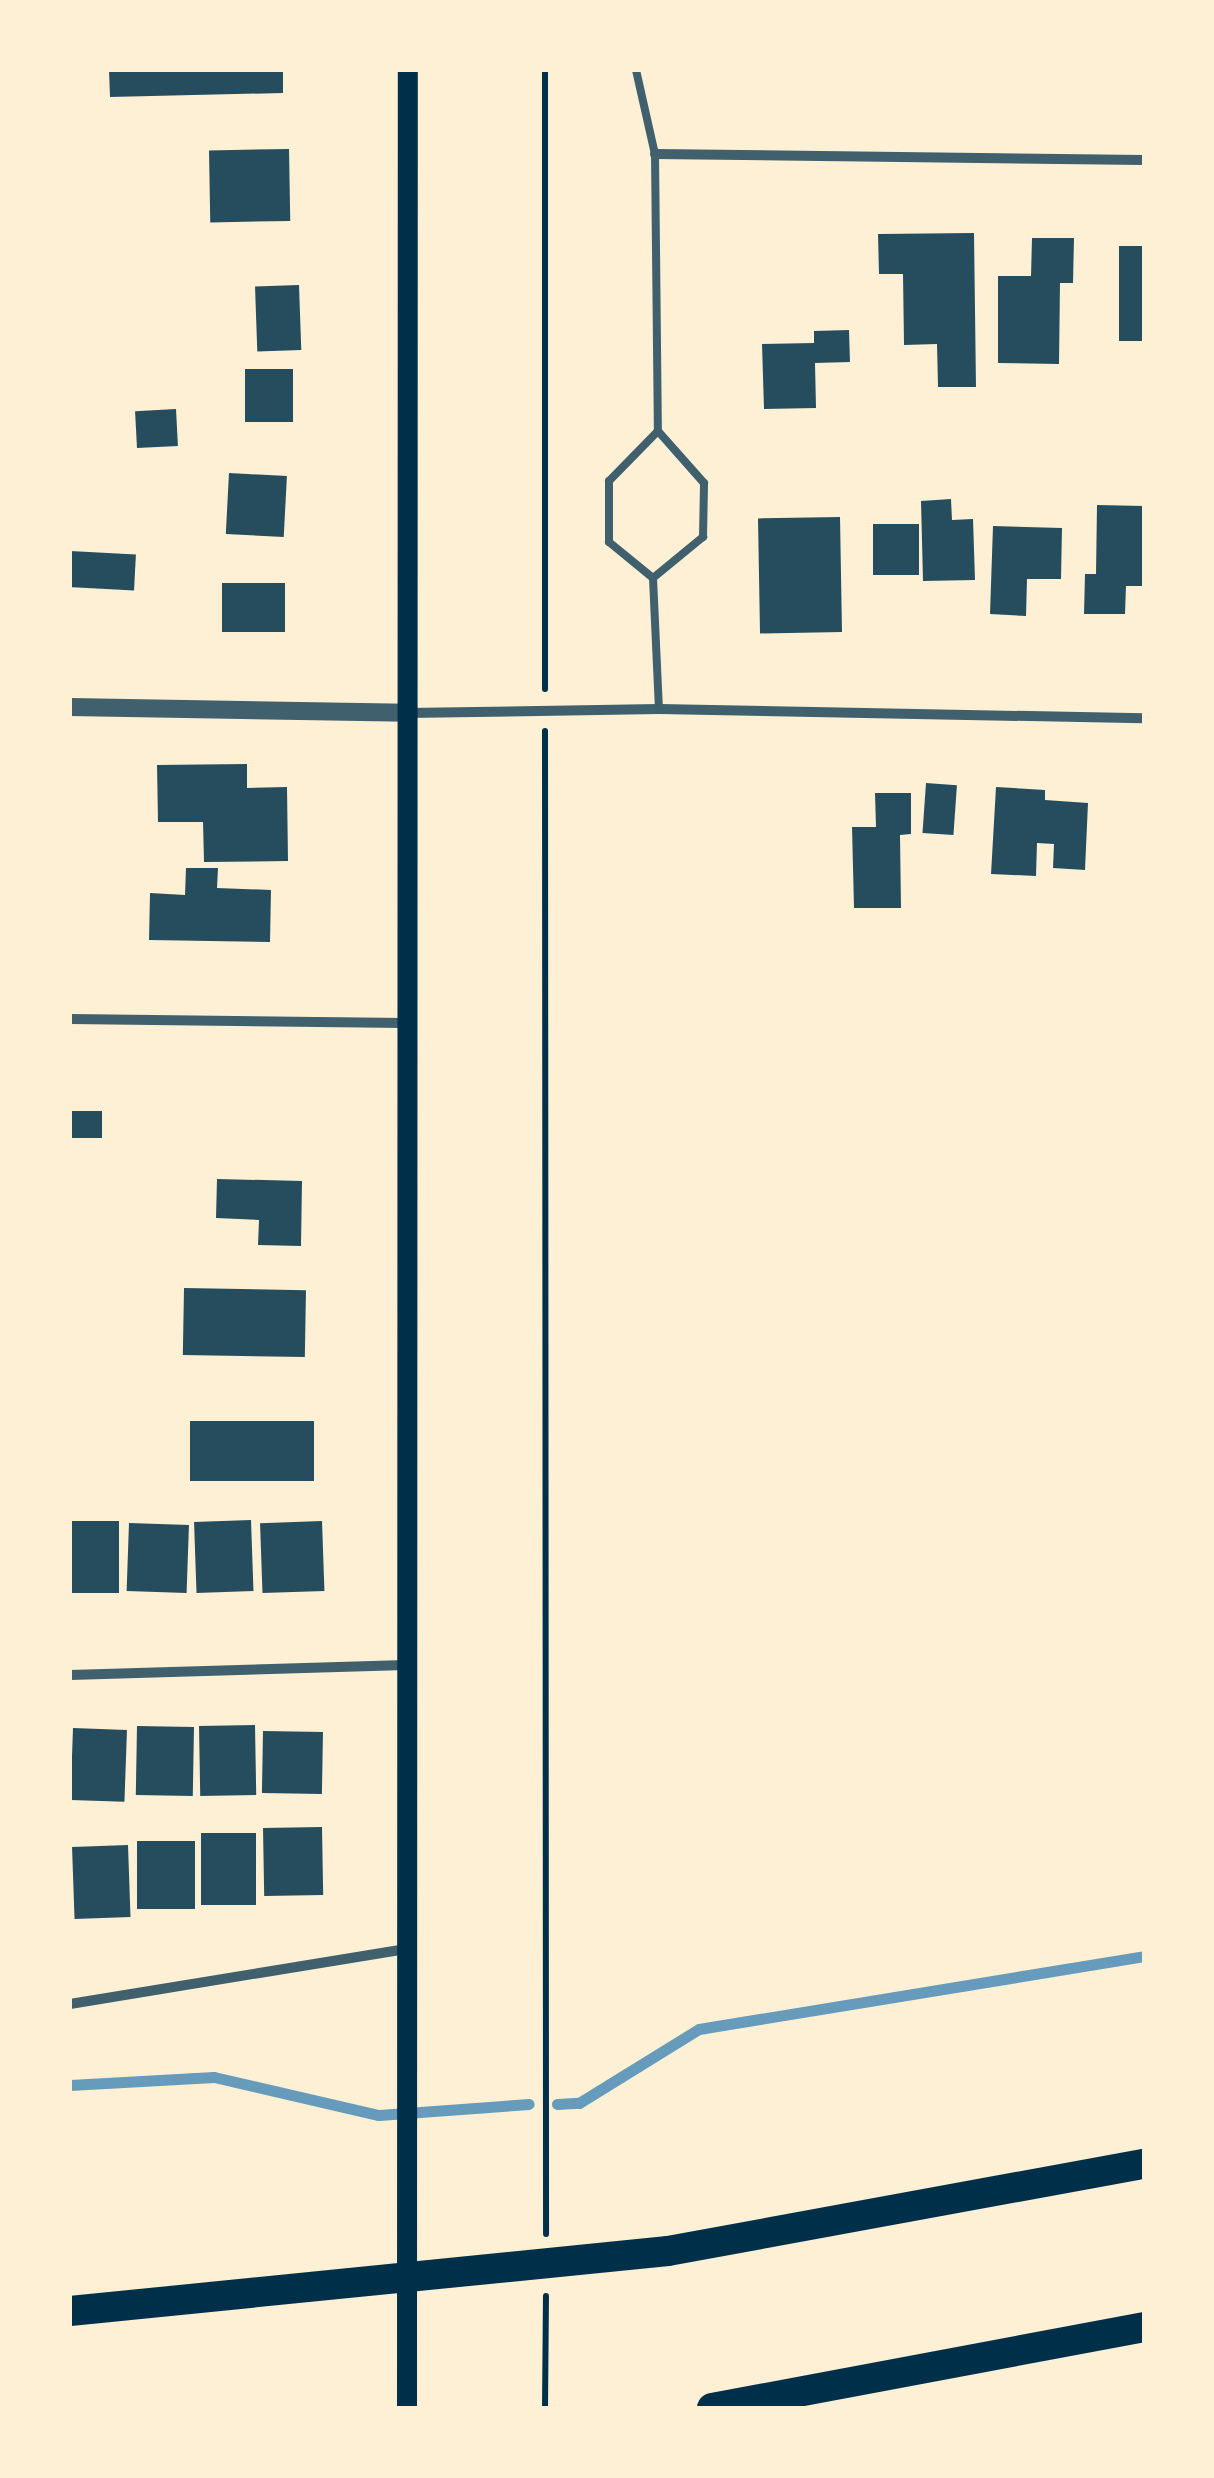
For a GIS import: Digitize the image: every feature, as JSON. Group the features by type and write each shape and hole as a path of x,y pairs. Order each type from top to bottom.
{"highway":[{"path":"70,2311 668,2251 1144,2164"},
{"path":"712,2408 1144,2327"}],"main road":[{"path":"407,2408 404,1023 408,70"}],"street":[{"path":"656,154 1144,160"},
{"path":"70,707 406,712 659,710 1144,718"},
{"path":"70,1018 404,1023"},
{"path":"70,1675 406,1665"},
{"path":"70,2004 405,1949"}],"lane":[{"path":"636,70 656,154 658,431 704,483 703,537 653,578"},
{"path":"658,431 609,481 609,542 653,578 659,710"}],"path":[{"path":"545,70 546,2251"},
{"path":"545,2408 546,2290"}],"building":[{"path":"109,70 283,70 283,93 110,97"},
{"path":"289,149 290,221 210,222 209,150"},
{"path":"974,233 976,387 938,387 937,344 904,345 903,274 879,274 878,234"},
{"path":"1032,238 1074,238 1073,283 1060,283 1059,364 998,363 998,276 1031,276"},
{"path":"1119,246 1144,246 1144,341 1119,341"},
{"path":"299,285 301,350 257,351 255,287"},
{"path":"849,330 850,362 815,363 816,408 764,409 762,344 814,343 814,331"},
{"path":"245,369 293,369 293,422 245,422"},
{"path":"176,409 178,446 137,448 135,411"},
{"path":"229,473 287,476 284,537 226,534"},
{"path":"951,499 952,520 973,519 975,580 923,581 921,501"},
{"path":"1097,505 1144,506 1144,586 1126,586 1125,614 1084,614 1085,574 1096,574"},
{"path":"840,517 842,632 760,633 758,518"},
{"path":"873,524 919,524 919,575 873,575"},
{"path":"993,526 1062,528 1061,579 1027,579 1026,616 990,614"},
{"path":"70,551 136,554 134,590 70,587"},
{"path":"222,583 285,583 285,632 222,632"},
{"path":"247,764 247,788 287,787 288,861 204,862 203,822 158,822 157,765"},
{"path":"926,783 957,785 953,835 923,833"},
{"path":"996,787 1045,790 1045,800 1088,803 1085,870 1053,868 1054,844 1037,843 1036,876 991,874"},
{"path":"875,793 911,793 911,834 900,835 901,908 854,908 852,827 876,827"},
{"path":"186,868 218,868 217,888 271,890 270,942 149,940 150,893 185,895"},
{"path":"70,1111 102,1111 102,1138 70,1138"},
{"path":"217,1179 302,1181 301,1246 258,1245 259,1220 216,1218"},
{"path":"184,1288 306,1290 305,1357 183,1355"},
{"path":"190,1421 314,1421 314,1481 190,1481"},
{"path":"251,1520 253,1591 197,1593 194,1522"},
{"path":"70,1521 119,1521 119,1593 70,1593"},
{"path":"322,1521 324,1591 262,1593 260,1523"},
{"path":"129,1523 189,1525 187,1593 127,1591"},
{"path":"255,1725 256,1795 200,1796 199,1726"},
{"path":"137,1726 194,1727 193,1796 136,1795"},
{"path":"73,1728 127,1730 124,1802 70,1800"},
{"path":"263,1731 323,1732 322,1794 262,1793"},
{"path":"322,1827 323,1895 264,1896 263,1828"},
{"path":"201,1833 256,1833 256,1905 201,1905"},
{"path":"137,1841 195,1841 195,1909 137,1909"},
{"path":"128,1845 131,1917 75,1919 72,1847"}],"waterway":[{"path":"557,2104 579,2103 699,2029 1144,1956"},
{"path":"70,2085 214,2077 379,2115 529,2104"}]}
